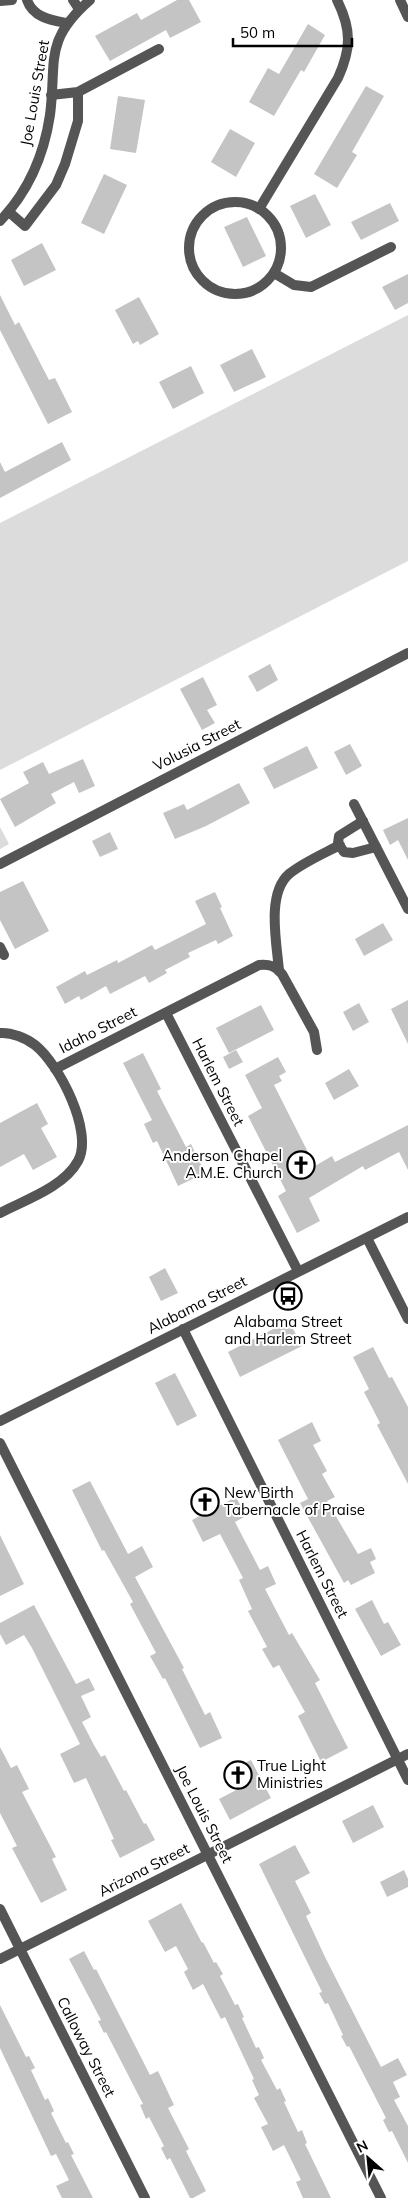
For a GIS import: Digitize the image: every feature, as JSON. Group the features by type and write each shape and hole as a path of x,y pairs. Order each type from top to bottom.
{"street":[{"path":"0,1 12,0"},
{"path":"27,0 35,13 46,19 66,23"},
{"path":"73,0 80,9"},
{"name":"Joe Louis Street","path":"0,221 19,200 35,169 45,139 51,95 52,62 58,39 66,23 90,0"},
{"path":"259,209 338,78 346,59 349,46 348,34 337,0"},
{"path":"400,0 408,17"},
{"path":"51,95 78,92 158,49"},
{"path":"9,212 25,226 56,185 65,164 78,121 78,92"},
{"path":"237,202 252,205 259,209 276,226 281,242 280,258 274,273 263,285 249,292 239,294 223,292 208,286 197,274 190,258 190,242 194,227 204,214 221,205 237,202"},
{"path":"274,273 294,285 311,287 391,247"},
{"name":"Volusia Street","path":"0,864 408,653"},
{"path":"354,804 408,909"},
{"path":"363,821 339,836 340,845 344,852 353,853 376,847"},
{"path":"317,1050 314,1032 278,969 274,917 278,891 288,875 340,845"},
{"name":"Idaho Street","path":"0,1213 51,1187 68,1174 81,1155 83,1144 79,1119 55,1068 259,965 268,964 278,969"},
{"name":"Harlem Street","path":"166,1013 298,1271"},
{"path":"0,1033 9,1032 35,1045 55,1068"},
{"name":"Alabama Street","path":"0,1421 183,1328 408,1218"},
{"path":"367,1238 408,1320"},
{"name":"Harlem Street","path":"183,1328 408,1780"},
{"name":"Joe Louis Street","path":"0,1444 380,2198"},
{"name":"Arizona Street","path":"0,1959 408,1754"},
{"name":"Calloway Street","path":"0,1909 145,2198"}],"shaded area":[{"path":"408,315 408,561 0,770 0,523"},
{"path":"0,827 9,844 0,849"}],"building":[{"path":"177,0 189,0 201,22 170,38 166,30 110,61 95,36 137,13 141,20"},
{"path":"308,24 325,35 304,72 301,70 274,116 249,102 268,68 279,74"},
{"path":"366,86 384,96 352,152 357,155 337,188 314,174"},
{"path":"118,96 145,100 136,153 110,149"},
{"path":"230,129 255,143 236,177 211,162"},
{"path":"104,174 127,185 104,234 81,223"},
{"path":"315,194 331,225 306,238 290,206"},
{"path":"390,203 399,221 361,240 351,222"},
{"path":"247,217 266,256 243,267 224,227"},
{"path":"42,243 56,270 24,286 11,260"},
{"path":"408,274 408,303 395,310 382,287"},
{"path":"0,295 15,325 19,322 49,380 55,378 72,412 48,424 0,330"},
{"path":"139,297 159,334 140,345 138,341 133,344 115,310"},
{"path":"252,349 266,377 234,392 220,365"},
{"path":"191,366 204,393 173,409 159,382"},
{"path":"62,442 71,460 0,498 0,462 5,472"},
{"path":"270,664 278,680 257,692 248,676"},
{"path":"203,677 217,705 207,710 215,723 202,730 180,689"},
{"path":"350,744 362,766 346,775 334,752"},
{"path":"307,746 318,768 274,789 263,768"},
{"path":"83,759 95,786 79,793 74,782 51,794 56,803 15,827 0,799 29,783 23,772 43,762 49,774"},
{"path":"239,783 250,803 206,826 175,839 163,813 184,804 187,810"},
{"path":"408,818 408,860 398,840 390,845 383,830"},
{"path":"110,832 118,849 100,857 92,841"},
{"path":"23,881 49,931 15,949 0,920 0,892"},
{"path":"215,892 233,936 218,944 216,940 188,953 190,957 165,970 167,973 149,983 145,976 110,994 106,986 81,1000 79,996 65,1004 56,987 85,971 87,975 117,960 118,963 152,945 155,950 206,924 195,901"},
{"path":"383,923 393,940 364,956 355,939"},
{"path":"408,1000 408,1044 391,1009"},
{"path":"359,1003 369,1022 353,1031 343,1012"},
{"path":"261,1005 274,1030 229,1053 216,1028"},
{"path":"236,1050 243,1062 229,1069 223,1057"},
{"path":"143,1053 161,1089 157,1091 186,1147 191,1144 205,1173 178,1186 157,1141 153,1143 144,1124 152,1120 123,1063"},
{"path":"278,1057 286,1072 279,1076 282,1081 274,1085 315,1166 332,1156 335,1162 408,1125 408,1170 399,1152 365,1170 363,1166 309,1198 320,1221 297,1233 278,1196 286,1191 248,1116 262,1108 245,1075"},
{"path":"349,1069 359,1086 334,1100 325,1083"},
{"path":"37,1103 48,1124 41,1128 57,1157 33,1170 24,1154 0,1167 0,1123"},
{"path":"165,1268 178,1293 161,1301 149,1277"},
{"path":"289,1321 302,1346 240,1377 228,1352"},
{"path":"373,1347 389,1378 392,1377 408,1407 408,1484 377,1425 380,1423 364,1392 369,1389 353,1357"},
{"path":"175,1373 197,1416 177,1426 155,1383"},
{"path":"312,1422 321,1441 313,1445 327,1471 322,1474 335,1497 327,1501 358,1554 371,1548 376,1559 370,1562 375,1573 351,1585 348,1580 344,1583 300,1503 308,1499 278,1440"},
{"path":"90,1481 128,1554 142,1546 153,1567 135,1577 184,1668 182,1669 205,1715 210,1712 222,1738 200,1748 165,1678 163,1679 150,1656 156,1653 130,1604 133,1602 104,1550 102,1551 72,1490"},
{"path":"236,1497 246,1516 235,1522 260,1570 268,1566 276,1584 265,1589 289,1635 292,1633 320,1680 315,1683 348,1748 321,1762 298,1716 305,1712 279,1665 273,1668 262,1649 267,1647 248,1611 252,1609 239,1580 243,1578 220,1534 203,1542 192,1520"},
{"path":"0,1535 24,1584 0,1596"},
{"path":"372,1600 384,1624 388,1622 401,1645 381,1656 355,1609"},
{"path":"34,1605 76,1684 89,1678 95,1690 81,1696 91,1717 82,1722 101,1757 105,1755 124,1791 126,1790 155,1840 120,1858 111,1840 114,1839 86,1778 74,1783 60,1754 80,1744 32,1648 24,1635 6,1645 0,1634 0,1623"},
{"path":"0,1747 11,1768 17,1765 29,1789 22,1792 56,1857 52,1859 67,1890 41,1903 12,1848 17,1846 0,1813"},
{"path":"251,1760 271,1798 230,1820 219,1799 242,1787 233,1769"},
{"path":"373,1805 384,1827 353,1843 342,1821"},
{"path":"295,1845 310,1873 295,1881 311,1913 306,1916 325,1957 381,2067 398,2058 407,2075 393,2082 400,2097 394,2100 408,2126 408,2163 392,2131 389,2132 383,2120 386,2118 349,2046 347,2047 341,2036 343,2035 328,2003 325,2004 319,1993 322,1992 259,1864"},
{"path":"404,1870 408,1879 408,1887 387,1897 380,1882"},
{"path":"181,1903 202,1943 223,1974 220,1976 235,2005 238,2004 244,2017 242,2018 256,2048 259,2047 264,2058 261,2060 277,2090 280,2088 286,2101 284,2102 298,2132 302,2130 307,2143 305,2144 331,2198 303,2198 296,2182 301,2180 284,2145 273,2151 261,2127 268,2124 254,2098 259,2095 252,2080 254,2079 225,2017 221,2019 203,1984 193,1990 184,1972 188,1969 176,1946 165,1952 148,1921"},
{"path":"84,1951 94,1970 96,1969 150,2075 158,2071 174,2105 168,2108 189,2149 186,2151 206,2191 193,2198 190,2198 170,2158 167,2160 161,2148 164,2146 149,2117 146,2119 140,2105 143,2104 106,2032 104,2033 98,2021 101,2020 69,1959"},
{"path":"0,2005 26,2057 29,2056 35,2068 31,2070 45,2100 48,2098 54,2111 51,2113 66,2143 68,2142 74,2154 71,2155 93,2198 62,2198 56,2186 69,2180 56,2154 51,2156 0,2048"}],"place":[{"name":"Anderson Chapel A.M.E. Church","path":"301,1165"},
{"name":"Alabama Street and Harlem Street","path":"288,1296"},
{"name":"New Birth Tabernacle of Praise","path":"205,1502"},
{"name":"True Light Ministries","path":"238,1775"}]}
